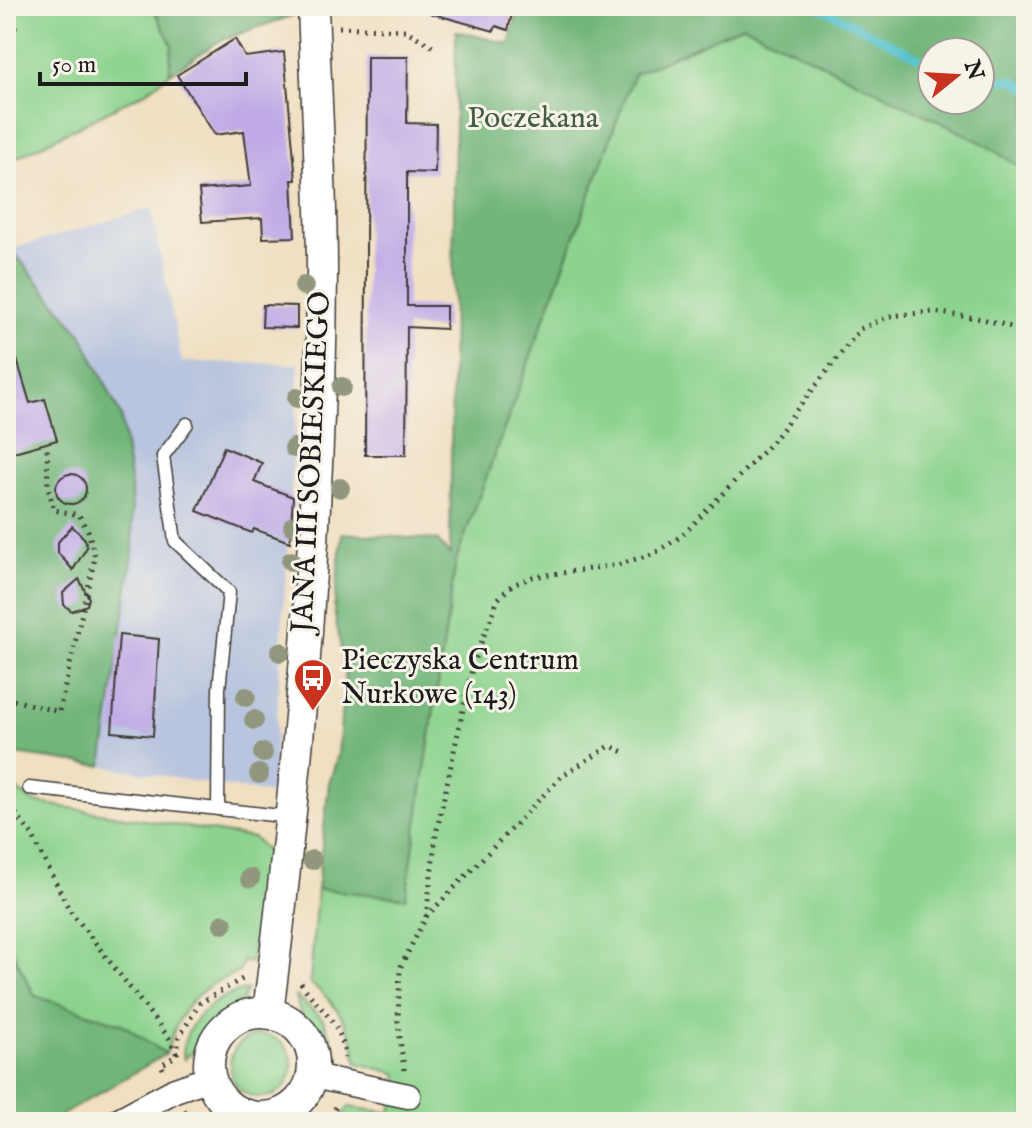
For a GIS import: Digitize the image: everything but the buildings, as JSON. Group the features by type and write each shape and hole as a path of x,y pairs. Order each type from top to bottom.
{"street":[{"name":"JANA III SOBIESKIEGO","path":"268,1013 290,817 316,449 322,272 314,16"},
{"path":"268,1013 288,1020 303,1035 312,1054 313,1076 305,1094 291,1109 273,1117 253,1120 234,1111 219,1097 210,1078 209,1061 222,1030 243,1017 268,1013"},
{"path":"313,1076 408,1096"},
{"path":"115,1122 175,1090 210,1078"}],"lane":[{"path":"187,424 163,456 175,541 229,592 219,689 218,809"},
{"path":"29,788 290,817"}],"path":[{"path":"6,60 15,28 9,6"},
{"path":"314,16 405,30 435,48"},
{"path":"426,917 436,834 473,664 498,599 512,585 533,577 617,565 655,553 683,535 770,444 860,329 890,316 933,312 983,319 1026,331"},
{"path":"6,698 59,712 95,557 88,531 79,515 54,510 48,487 47,446"},
{"path":"408,1096 398,1022 400,968 426,917 562,776 610,746 624,752"},
{"path":"6,801 32,835 69,909 169,1038 177,1055"},
{"path":"177,1055 179,1037 200,1003 244,980 246,970 299,977 304,988 328,1012 344,1046 346,1083"},
{"path":"177,1055 161,1065 187,1116 194,1122"}],"shaded area":[{"path":"151,208 182,362 299,364 272,794 102,766 133,552 36,283 9,250"}],"green space":[{"path":"6,6 152,6 172,45 169,74 146,92 6,163"},
{"path":"152,6 293,6 294,15 221,40 169,74 172,45"},
{"name":"Poczekana","path":"519,6 1026,6 1026,171 981,142 928,116 996,116 996,36 916,36 916,110 743,25 634,74 456,560 406,898 317,889 329,783 338,755 345,673 334,610 342,533 437,540 450,555 456,31 509,44"},
{"path":"743,25 916,110 916,116 928,116 981,142 1026,171 1026,1122 337,1122 349,1107 391,1113 398,1074 357,1063 352,1039 342,1018 328,999 310,983 317,889 406,897 456,560 634,74"},
{"path":"6,243 82,335 121,416 131,488 133,552 102,766 6,753"},
{"path":"6,781 33,802 254,838 267,851 261,917 250,963 243,961 239,972 211,985 190,1002 176,1025 166,1054 122,1024 35,996 10,946 6,947"},
{"path":"9,946 35,996 122,1024 166,1054 50,1122 6,1122 6,947"},
{"path":"247,990 242,1000 217,1022 184,1060 183,1047 187,1035 202,1013 224,997"},
{"path":"296,996 323,1019 339,1058 311,1032 301,1015"},
{"path":"261,1035 283,1044 292,1066 283,1088 261,1097 239,1088 230,1066 239,1044"}],"waterway":[{"path":"817,6 916,56"},
{"path":"996,79 1013,80 1026,88"}],"place":[{"name":"Pieczyska Centrum Nurkowe (143)","path":"313,712"}]}
